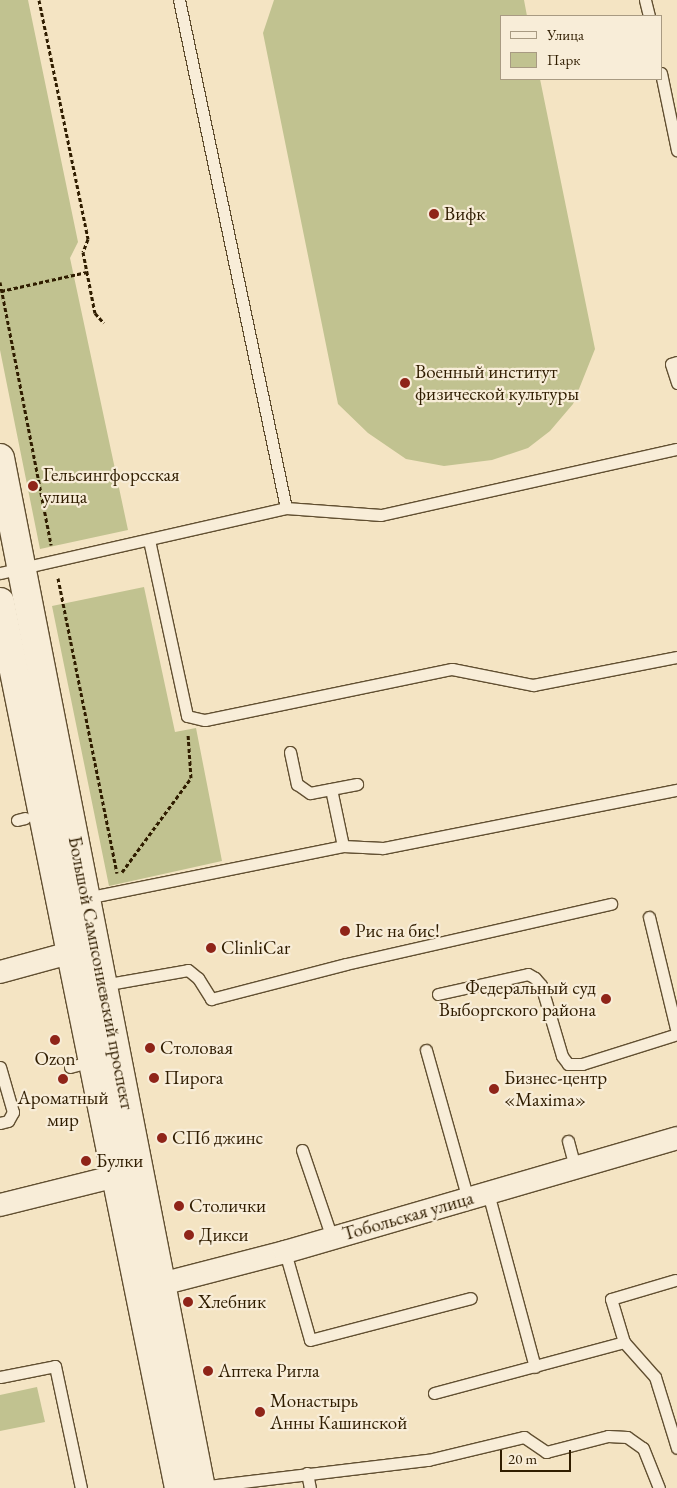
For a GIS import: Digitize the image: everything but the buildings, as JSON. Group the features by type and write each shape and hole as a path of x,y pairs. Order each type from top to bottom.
{"main road":[{"name":"Большой Сампсониевский проспект","path":"0,458 11,571 9,602 83,949 104,985 150,1287 194,1488"},
{"name":"Большой Сампсониевский проспект","path":"9,602 94,896 83,949 81,1064 150,1287"}],"street":[{"path":"0,972 83,949"},
{"name":"Тобольская улица","path":"150,1287 285,1252 677,1138"},
{"path":"0,1205 116,1176"}],"lane":[{"path":"179,0 286,508"},
{"path":"645,0 649,15"},
{"path":"662,78 677,150"},
{"path":"677,362 671,364 677,383"},
{"path":"11,571 286,508 381,515 677,449"},
{"path":"149,540 187,716 204,720 452,669 533,685 677,657"},
{"path":"290,752 297,784 310,793 356,784"},
{"path":"331,789 343,846"},
{"path":"94,896 343,846 383,848 677,790"},
{"path":"104,985 188,970 198,978 211,999 346,964 611,904"},
{"path":"438,994 528,974 541,985 562,1056 568,1064 582,1064 677,1034 650,917"},
{"path":"426,1050 478,1196 535,1367"},
{"path":"0,1068 9,1082 13,1112 8,1121 0,1123"},
{"path":"568,1141 576,1168"},
{"path":"302,1150 332,1238"},
{"path":"285,1252 310,1340 471,1298"},
{"path":"675,1280 611,1299 624,1342 655,1377 677,1448"},
{"path":"434,1393 624,1342"},
{"path":"0,1377 55,1366 81,1488"},
{"path":"194,1488 428,1460 524,1437 546,1452 608,1436 627,1437 643,1448 659,1488"},
{"path":"307,1473 310,1488"}],"path":[{"path":"38,0 88,239 83,252 95,313 104,323"},
{"path":"0,291 87,272"},
{"path":"94,896 191,778 187,716"}],"green space":[{"path":"0,0 28,0 78,242 70,258 128,530 40,549 0,350"},
{"name":"Вифк","path":"274,0 524,0 527,15 500,15 500,80 540,80 595,349 573,404 550,431 528,448 492,460 444,466 406,459 368,433 338,404 263,33"},
{"path":"144,587 175,732 196,728 222,861 109,886 52,606"},
{"path":"37,1387 45,1422 0,1431 0,1395"}],"place":[{"name":"Вифк","path":"434,214"},
{"name":"Военный институт физической культуры","path":"405,383"},
{"name":"Гельсингфорсская улица","path":"33,486"},
{"name":"Рис на бис!","path":"345,931"},
{"name":"ClinliCar","path":"211,948"},
{"name":"Федеральный суд Выборгского района","path":"606,999"},
{"name":"Ozon","path":"55,1040"},
{"name":"Столовая","path":"150,1048"},
{"name":"Пирога","path":"154,1078"},
{"name":"Ароматный мир","path":"63,1079"},
{"name":"Бизнес-центр «Maxima»","path":"494,1089"},
{"name":"СПб джинс","path":"162,1138"},
{"name":"Булки","path":"86,1161"},
{"name":"Столички","path":"179,1206"},
{"name":"Дикси","path":"189,1235"},
{"name":"Хлебник","path":"188,1302"},
{"name":"Аптека Ригла","path":"208,1371"},
{"name":"Монастырь Анны Кашинской","path":"260,1412"}]}
